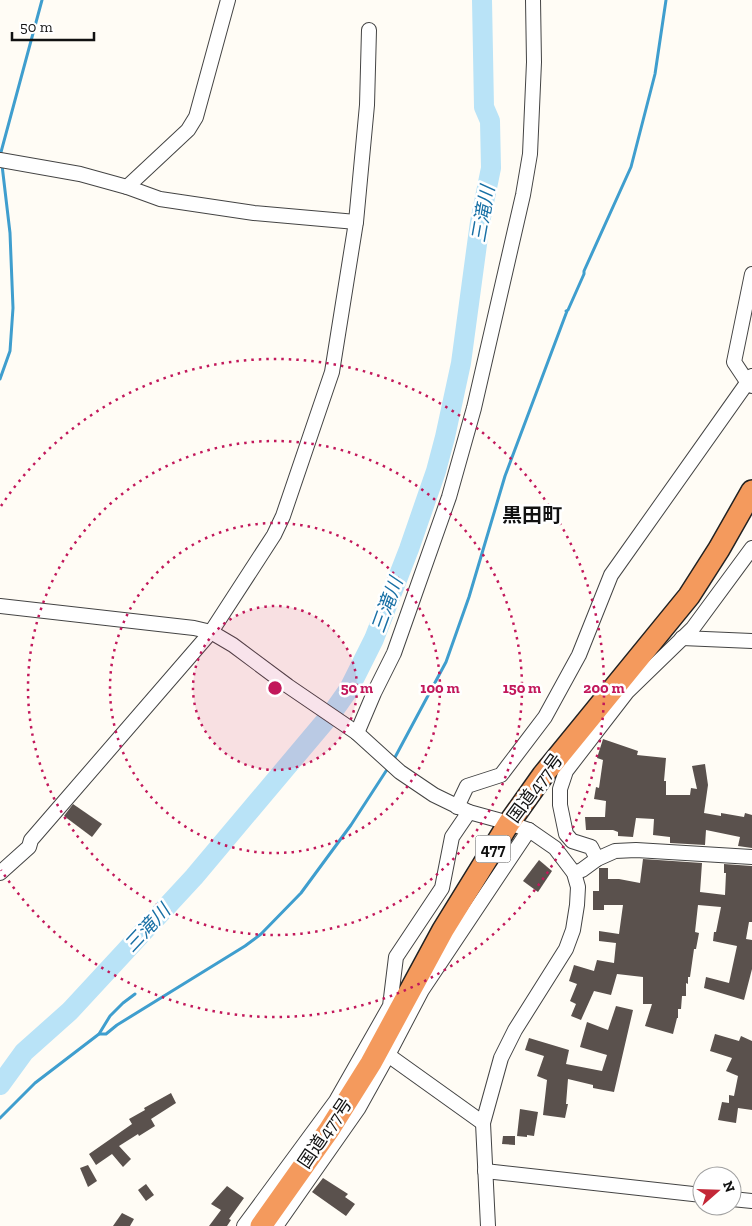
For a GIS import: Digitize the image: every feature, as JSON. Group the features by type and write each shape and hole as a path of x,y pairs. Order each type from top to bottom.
{"highway":[{"name":"国道477号","path":"261,1226 329,1130 371,1063 443,930 509,823 543,775 689,596 719,549 752,491"}],"street":[{"path":"127,187 188,130 196,117 228,0"},
{"path":"355,732 394,653 449,497 474,408 523,195 530,154 534,62 533,0"},
{"path":"0,873 29,847 31,840 211,632 274,535 283,516 332,372 356,222 367,105 369,30"},
{"path":"3,161 80,174 127,187 160,199 254,213 356,222"},
{"path":"244,1226 336,1101 390,1006 396,958 442,888 452,837 463,810 467,786 501,776 545,717 579,654 611,574 750,381 734,362 752,274"},
{"path":"597,859 591,846 572,841 566,834 560,789 566,771 627,692 693,628 752,548"},
{"path":"0,606 194,628 211,632 355,732 400,772 434,795 463,810 529,830 555,848 574,873 578,887 573,930 566,949 515,1030 501,1058 483,1123 488,1226"},
{"path":"682,638 752,641"},
{"path":"276,1226 358,1108 422,990 529,830"},
{"path":"574,873 615,851 636,850 752,857"},
{"path":"388,1055 483,1123"},
{"path":"484,1171 692,1194"}],"building":[{"path":"603,739 638,751 637,755 666,758 664,781 666,781 666,795 690,795 691,788 697,789 692,766 705,764 708,785 704,813 721,816 721,813 744,817 745,813 752,815 752,848 738,846 740,837 706,830 705,845 670,843 670,837 653,835 654,819 636,818 633,837 618,836 618,832 613,830 586,830 585,817 605,817 606,801 594,799 596,787 599,788 603,760 597,758"},
{"path":"73,804 102,824 92,837 64,816"},
{"path":"643,859 702,863 700,892 725,895 726,873 724,873 724,864 752,866 752,922 749,922 746,939 752,940 752,969 744,1000 704,988 706,977 729,983 737,946 713,941 721,907 698,905 695,932 699,933 696,949 694,949 688,984 686,983 686,996 682,996 681,1009 678,1009 678,1018 673,1034 645,1026 652,1004 643,1004 643,977 617,974 611,995 594,991 581,1020 571,1016 576,1004 570,1001 577,984 569,981 574,965 594,971 597,960 614,963 616,943 599,941 599,931 619,934 623,905 604,905 604,910 593,910 593,891 599,891 599,868 608,868 608,879 640,883"},
{"path":"539,860 552,871 538,892 523,881"},
{"path":"616,1006 633,1010 614,1092 593,1088 593,1085 568,1079 566,1104 568,1104 565,1118 543,1115 547,1080 537,1076 544,1056 525,1050 529,1038 569,1050 566,1064 602,1071 607,1055 580,1047 587,1022 608,1030"},
{"path":"715,1034 739,1041 741,1036 752,1041 752,1110 738,1108 736,1123 718,1120 722,1102 729,1103 729,1095 734,1096 738,1076 726,1071 732,1058 710,1051"},
{"path":"171,1093 176,1103 151,1119 155,1126 119,1146 131,1159 123,1167 112,1154 96,1165 89,1154 132,1124 129,1119"},
{"path":"520,1109 538,1112 534,1136 517,1136"},
{"path":"503,1136 515,1136 515,1145 502,1144"},
{"path":"88,1165 97,1181 88,1187 80,1168"},
{"path":"323,1178 348,1194 345,1197 355,1204 346,1216 312,1192"},
{"path":"146,1184 154,1195 146,1201 138,1190"},
{"path":"227,1186 244,1198 229,1219 231,1220 227,1226 209,1226 221,1210 211,1204"},
{"path":"122,1213 134,1219 130,1226 113,1226"}],"waterway":[{"path":"1,156 42,0"},
{"name":"三滝川","path":"0,1085 24,1052 70,1011 194,877 332,713 349,689 374,639 409,549 436,471 461,363 480,222 491,168 490,121 484,107 482,0"},
{"path":"393,761 446,662 469,597 505,476 566,311 631,167 655,74 666,0"},
{"path":"0,379 10,351 13,308 10,233 2,165"},
{"path":"99,1034 106,1034 117,1025 245,946 261,934 301,893 351,825 388,768"},
{"path":"0,1118 35,1083 99,1034 110,1016 135,994"}],"district":[{"name":"黒田町","path":"532,515"}]}
